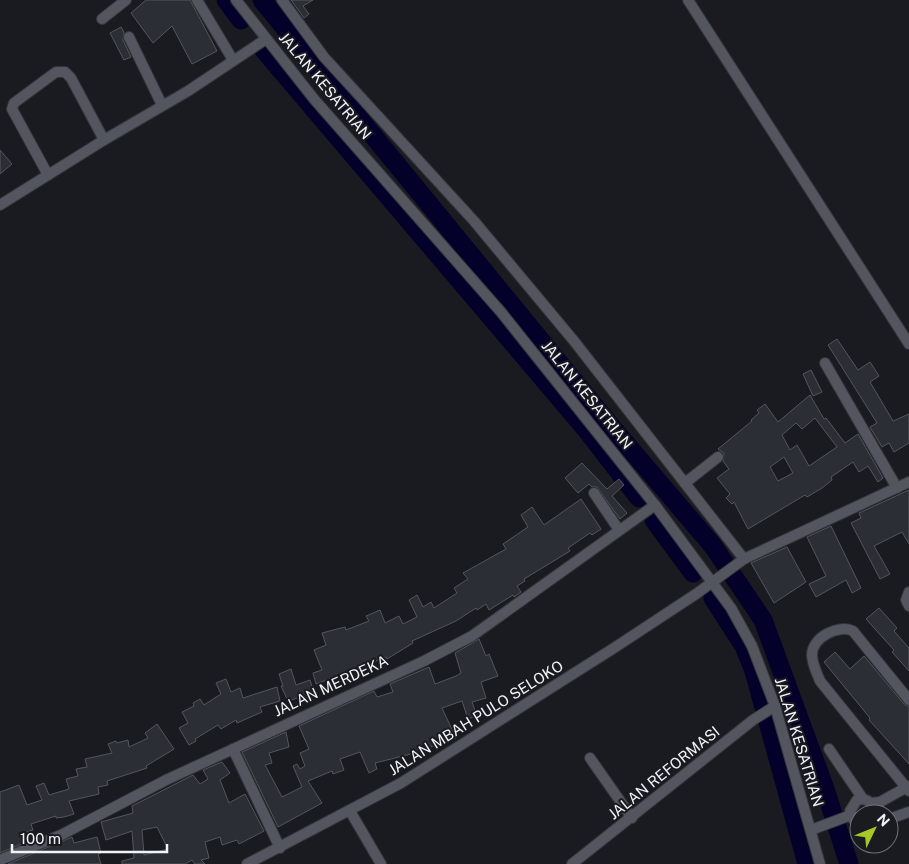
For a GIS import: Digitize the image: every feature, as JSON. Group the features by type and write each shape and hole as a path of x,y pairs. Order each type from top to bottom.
{"street":[{"path":"102,19 126,0"},
{"path":"197,0 233,60"},
{"name":"JALAN KESATRIAN","path":"236,0 261,43 314,99 501,312 650,509 713,582 742,627 814,829 820,864"},
{"path":"282,0 324,57 474,222 689,479 741,561"},
{"path":"688,0 909,344"},
{"path":"129,37 162,105"},
{"path":"0,205 104,140 188,91 261,43"},
{"path":"48,175 12,109 14,103 56,72 65,72 71,78 104,140"},
{"path":"825,363 897,488"},
{"path":"689,479 718,457"},
{"name":"JALAN MBAH PULO SELOKO","path":"247,864 401,783 518,711 696,594 741,561 909,482"},
{"path":"594,493 619,530"},
{"name":"JALAN MERDEKA","path":"0,860 61,835 166,780 424,661 472,636 650,509"},
{"path":"909,592 906,600 909,606"},
{"path":"854,804 867,801 880,802 908,788 820,682 814,665 813,650 817,644 837,628 845,627 853,631 909,700"},
{"name":"JALAN REFORMASI","path":"572,864 753,720 772,708"},
{"path":"233,749 280,848"},
{"path":"829,749 868,804"},
{"path":"590,758 632,818"},
{"path":"350,811 381,864"},
{"path":"814,829 849,820"}],"building":[{"path":"146,0 190,0 217,51 192,64 172,26 153,43 131,13"},
{"path":"291,0 313,0 303,6 309,14 304,18"},
{"path":"121,27 124,32 123,40 131,57 124,60 110,33"},
{"path":"0,150 12,164 0,174"},
{"path":"837,339 858,370 870,362 879,376 870,382 893,421 909,414 909,443 894,452 889,443 882,447 870,427 877,423 828,345"},
{"path":"811,370 822,392 813,396 803,374"},
{"path":"810,395 824,419 826,418 845,443 858,434 883,478 878,482 868,466 859,472 853,462 831,477 832,480 822,488 807,497 805,495 748,529 734,502 732,504 726,498 730,494 717,478 729,469 723,461 724,453 718,449 752,421 759,413 757,410 765,404 778,422","holes":["815,418 837,447 809,466 797,445 790,450 782,435 796,423 802,429","784,457 793,473 778,481 770,467"]},
{"path":"582,463 607,489 619,479 624,485 612,496 627,513 620,519 597,487 592,487 589,484 578,493 565,478"},
{"path":"909,490 909,544 902,532 874,546 890,574 880,579 851,523 861,518 859,513"},
{"path":"581,499 601,529 592,535 590,533 568,548 570,551 524,579 525,581 517,586 521,592 514,597 513,595 489,610 486,604 477,610 476,608 456,621 412,641 413,643 387,659 386,657 316,684 313,673 322,670 314,650 326,645 322,633 345,627 346,630 369,621 366,616 380,610 385,623 399,616 403,624 417,617 409,600 417,595 423,607 431,602 434,608 457,593 454,588 468,579 463,573 506,549 503,544 528,527 521,515 532,507 544,525"},
{"path":"831,526 861,588 852,593 846,580 816,597 809,584 826,576 807,537"},
{"path":"787,547 806,582 774,603 751,563"},
{"path":"879,608 897,628 894,631 909,648 909,671 892,652 894,650 866,619"},
{"path":"479,639 486,656 489,654 498,676 481,682 486,698 472,702 477,716 468,719 462,701 442,708 456,738 424,749 426,752 416,756 415,753 375,763 377,769 369,773 360,752 340,759 344,770 333,774 332,771 308,781 322,803 278,827 242,752 286,732 289,747 269,753 272,763 265,765 282,797 302,787 293,766 297,764 300,769 305,766 300,753 309,749 299,726 374,691 377,697 393,692 390,684 429,667 435,684 456,676 461,673 455,653"},
{"path":"835,652 850,669 864,656 904,704 909,707 909,764 869,720 870,718 824,662"},
{"path":"291,669 296,685 310,680 315,696 306,699 304,696 288,701 281,686 283,686 279,674"},
{"path":"226,679 231,692 240,688 243,698 277,687 280,701 260,707 262,712 237,723 236,720 221,729 218,725 195,739 196,741 189,745 179,728 188,723 182,712 194,706 193,703 200,699 204,705 221,694 216,683"},
{"path":"157,724 174,749 146,766 147,768 107,781 108,785 98,787 99,794 69,801 74,814 56,818 56,816 31,824 33,830 23,833 26,842 0,853 0,792 19,785 27,805 42,800 36,786 44,783 49,795 69,789 66,779 78,776 76,769 87,767 85,759 112,753 108,744 116,741 117,743 128,740 129,747 148,738 145,733"},
{"path":"222,762 230,773 220,780 229,803 245,794 264,831 239,844 237,840 222,845 220,837 205,842 209,858 201,860 205,864 195,864 192,860 185,864 122,864 122,861 134,858 132,831 106,840 101,822 133,813 132,806 193,775 200,784 208,779 203,770","holes":["157,827 168,849 144,855 142,830"]},
{"path":"72,837 74,843 97,837 101,853 98,854 101,864 8,864"}],"waterway":[{"path":"226,0 241,20"},
{"path":"262,0 610,425 713,546 763,620 825,789 849,864"},
{"path":"264,50 585,428 639,498"},
{"path":"654,520 693,573"},
{"path":"713,598 744,646 754,671 807,864"}]}
